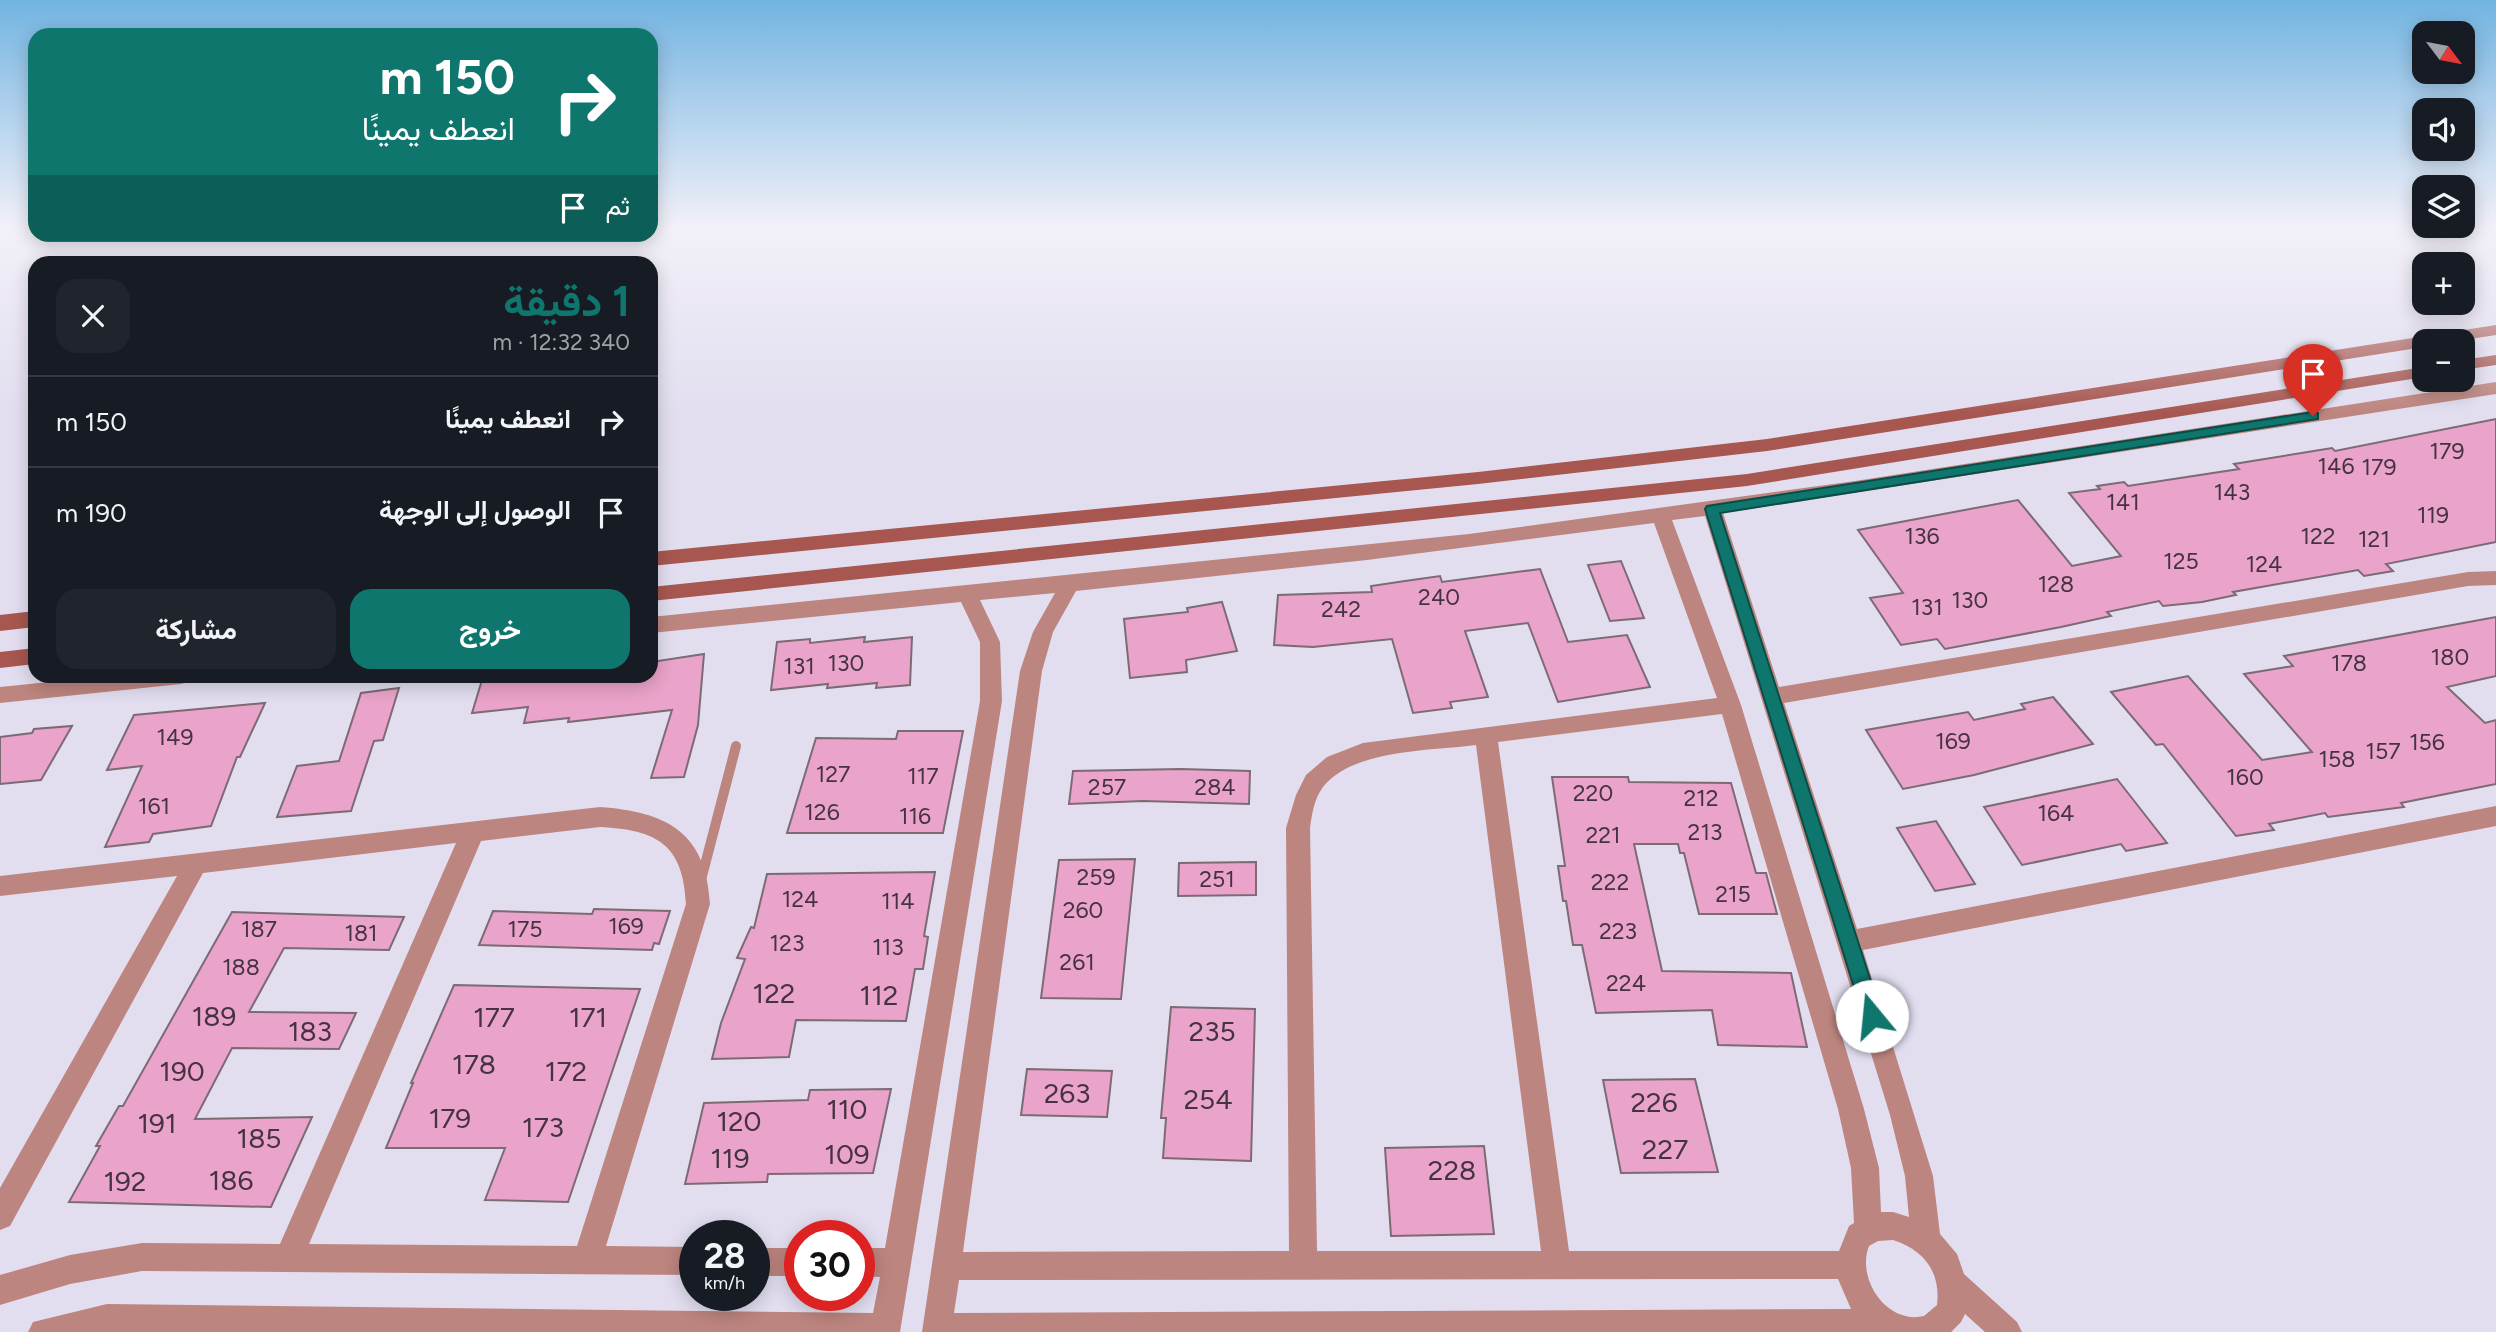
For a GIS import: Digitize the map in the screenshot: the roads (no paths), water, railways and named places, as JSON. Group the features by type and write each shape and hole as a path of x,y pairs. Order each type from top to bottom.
{"street":[{"path":"2475,334 2496,331"},
{"path":"658,558 1478,478 1768,445 2412,344"},
{"path":"2475,363 2496,360"},
{"path":"658,593 1747,480 2412,374"},
{"path":"658,624 1069,586 1360,554 1661,516 2496,388"},
{"path":"1712,509 1912,1145 1926,1239"},
{"path":"1117,512 1120,546"},
{"path":"1661,516 1730,705 1859,1138 1865,1168 1868,1229"},
{"path":"1771,697 2468,579 2496,578"},
{"path":"1069,586 1052,614 1037,651 938,1330 1933,1329 1951,1312 1955,1300 1955,1285"},
{"path":"43,1332 118,1319 567,1328 885,1330 987,725 992,673 990,642 968,596"},
{"path":"0,623 28,621"},
{"path":"0,660 28,657"},
{"path":"0,695 114,683"},
{"path":"1303,1265 1298,828 1301,804 1312,782 1331,765 1354,753 1730,705"},
{"path":"987,725 1024,726"},
{"path":"1486,735 1557,1265"},
{"path":"1849,943 2496,816"},
{"path":"0,886 600,817 625,817 647,822 667,831 682,845 694,863 699,886 698,904 587,1260"},
{"path":"288,1258 473,831"},
{"path":"0,1216 196,864"},
{"path":"1907,1330 1861,1298 1850,1265 1858,1237 1868,1229 1886,1224 1907,1228 1926,1239 1940,1252 1955,1285 2007,1332"},
{"path":"0,1290 72,1268 142,1257 679,1261"},
{"path":"875,1262 896,1263"},
{"path":"946,1266 1850,1265"}],"lane":[{"path":"699,886 736,746"}]}
